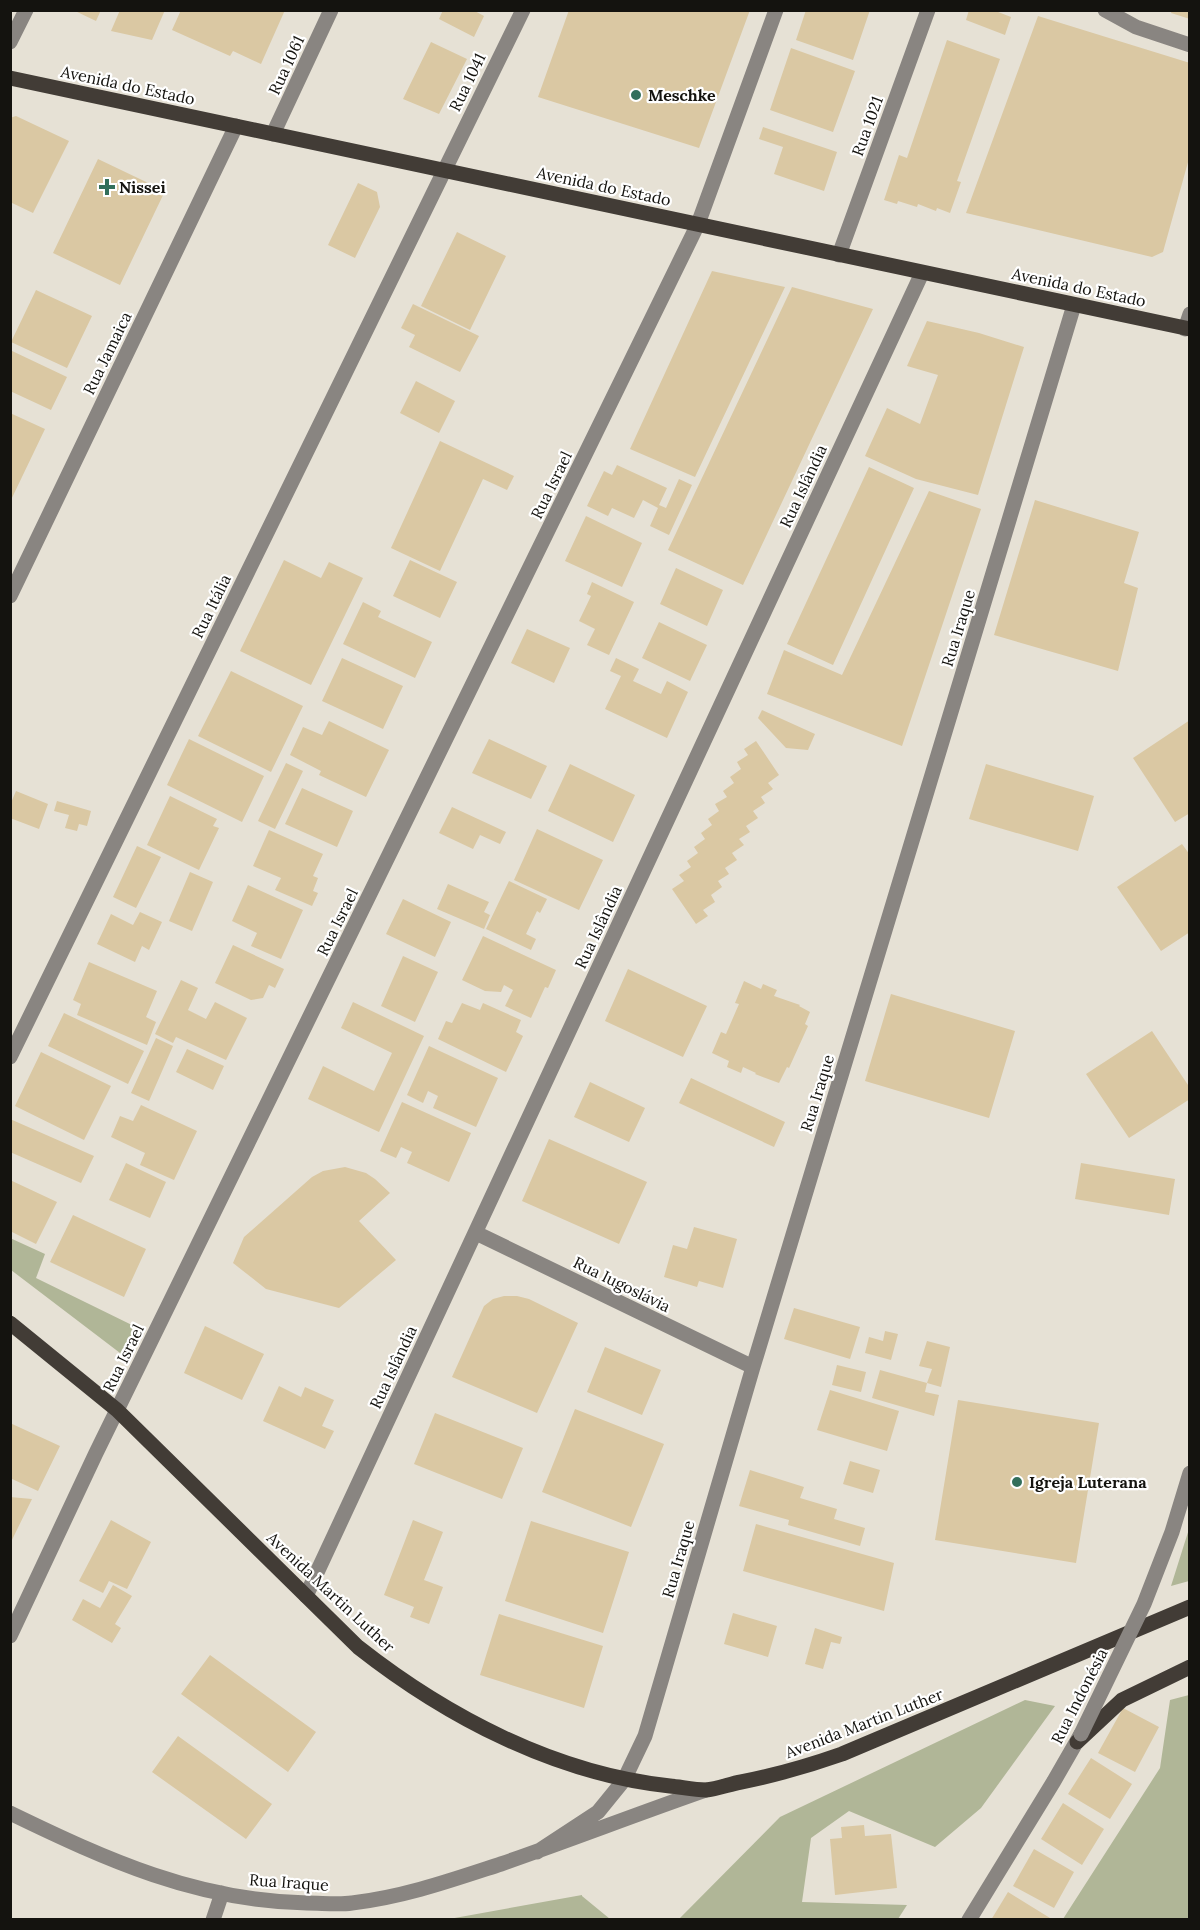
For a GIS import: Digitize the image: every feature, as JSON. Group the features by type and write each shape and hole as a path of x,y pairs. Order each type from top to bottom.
{"main road":[{"name":"Avenida do Estado","path":"10,78 1074,305 1188,324"},
{"name":"Avenida Martin Luther","path":"10,1323 117,1410 358,1647 391,1672 433,1700 513,1741 572,1765 624,1780 706,1790 791,1771 842,1754 1190,1607"},
{"path":"1079,1738 1122,1700 1190,1667"}],"street":[{"path":"10,42 26,10"},
{"name":"Rua 1061","path":"273,134 331,10"},
{"name":"Rua 1041","path":"444,170 523,10"},
{"name":"Rua Israel","path":"10,1636 117,1410 698,224 776,10"},
{"name":"Rua 1021","path":"839,255 928,10"},
{"path":"1105,10 1136,27 1190,45"},
{"name":"Rua Jamaica","path":"10,596 236,126"},
{"name":"Rua Itália","path":"10,1057 444,170"},
{"name":"Rua Islândia","path":"306,1596 922,273"},
{"name":"Rua Iraque","path":"537,1852 598,1812 624,1780 645,1736 753,1367 1074,305"},
{"name":"Rua Iugoslávia","path":"476,1233 753,1367"},
{"name":"Rua Indonésia","path":"969,1920 1079,1738 1144,1604 1172,1532 1190,1473"},
{"name":"Rua Iraque","path":"10,1813 129,1867 201,1890 273,1902 351,1904 431,1887 537,1852 706,1790"},
{"path":"213,1920 222,1893"}],"green space":[{"path":"10,1238 45,1254 36,1278 138,1328 124,1356 11,1270"},
{"path":"1189,1529 1189,1581 1171,1586"},
{"path":"1189,1695 1189,1919 1063,1919 1160,1768 1170,1700"},
{"path":"1025,1700 1055,1706 981,1808 935,1847 849,1811 811,1838 802,1902 907,1905 898,1919 679,1919 780,1817"},
{"path":"582,1895 610,1919 449,1919"}],"building":[{"path":"73,10 101,10 96,21"},
{"path":"120,10 165,10 152,40 111,31"},
{"path":"181,10 285,10 261,64 233,51 230,56 172,30"},
{"path":"443,10 473,10 484,16 474,37 439,19"},
{"path":"569,10 750,10 699,148 538,97"},
{"path":"806,10 870,10 853,60 796,40"},
{"path":"969,10 993,10 1011,17 1005,35 966,20"},
{"path":"1172,10 1190,10 1190,19 1171,13"},
{"path":"1038,16 1190,63 1190,155 1163,252 1152,257 966,213"},
{"path":"947,40 1000,59 957,181 961,182 950,213 937,208 936,211 918,204 917,207 898,201 897,204 884,200 899,155 907,158"},
{"path":"431,42 467,59 439,114 403,99"},
{"path":"791,48 855,71 833,132 770,110"},
{"path":"16,116 69,141 33,213 10,202 10,118"},
{"path":"763,127 837,152 824,191 774,174 783,147 759,139"},
{"path":"98,159 165,191 120,285 53,253"},
{"path":"358,183 377,192 380,207 355,258 328,245"},
{"path":"457,232 506,256 470,330 421,306"},
{"path":"712,271 785,287 695,477 630,449"},
{"path":"792,287 873,309 743,585 668,550"},
{"path":"36,290 92,316 67,368 11,342"},
{"path":"413,304 479,336 460,372 409,347 415,335 401,328"},
{"path":"927,321 979,333 1024,347 978,495 916,479 865,456 887,408 920,424 938,375 907,366"},
{"path":"10,350 67,377 51,410 10,391"},
{"path":"416,381 455,401 439,433 400,413"},
{"path":"10,413 45,429 10,502"},
{"path":"440,441 514,476 507,490 483,479 440,571 391,548"},
{"path":"617,465 667,488 659,505 666,508 679,479 692,485 669,535 650,526 658,508 643,500 634,518 612,508 608,516 587,506 604,471 612,475"},
{"path":"869,467 914,488 833,665 787,644"},
{"path":"929,491 981,509 902,746 767,694 784,650 842,675"},
{"path":"1035,500 1139,532 1124,583 1138,588 1118,671 994,635"},
{"path":"586,516 642,543 622,587 565,561"},
{"path":"284,560 321,578 329,562 363,578 311,685 240,651"},
{"path":"410,560 457,582 440,618 393,596"},
{"path":"676,568 723,590 707,626 660,604"},
{"path":"592,582 634,602 609,655 587,645 595,629 579,621 591,596 587,594"},
{"path":"363,602 381,611 378,617 432,642 415,678 343,644"},
{"path":"659,622 707,645 690,681 642,658"},
{"path":"527,629 570,648 554,683 511,663"},
{"path":"342,658 403,686 383,729 322,701"},
{"path":"616,658 639,669 633,681 661,694 667,681 688,692 667,738 605,709 621,676 610,671"},
{"path":"231,671 303,706 271,772 198,736"},
{"path":"762,710 815,734 808,750 786,748 758,718"},
{"path":"1190,720 1190,813 1175,822 1133,758"},
{"path":"329,721 389,750 366,797 319,775 321,771 290,755 303,727 322,735"},
{"path":"189,739 264,776 242,822 167,785"},
{"path":"489,739 547,766 531,799 472,773"},
{"path":"756,741 779,775 768,783 773,789 761,797 765,803 753,811 758,818 746,826 750,832 739,839 744,845 732,853 737,860 725,868 729,874 718,881 722,887 711,895 715,902 703,910 708,916 696,924 672,889 684,881 679,875 691,867 687,861 698,853 694,847 705,839 701,833 712,825 708,819 719,811 715,804 727,797 723,791 734,783 730,777 741,769 737,762 748,755 744,749"},
{"path":"286,763 303,771 275,829 258,821"},
{"path":"570,764 635,795 613,842 548,811"},
{"path":"986,764 1094,796 1078,851 969,819"},
{"path":"302,788 353,811 337,847 285,824"},
{"path":"16,791 48,804 39,829 10,818 10,805"},
{"path":"170,796 217,819 213,826 219,828 199,870 147,845"},
{"path":"57,801 91,811 87,826 79,824 77,831 65,828 69,815 54,811"},
{"path":"452,807 506,832 500,844 480,835 473,849 439,833"},
{"path":"537,829 603,860 579,910 514,880"},
{"path":"269,830 323,854 313,876 318,878 313,891 318,893 312,906 275,890 281,878 253,866"},
{"path":"1182,844 1190,855 1190,932 1161,951 1117,887"},
{"path":"137,846 161,857 136,908 113,897"},
{"path":"190,872 213,882 192,931 169,921"},
{"path":"509,881 547,899 540,913 537,911 526,934 536,939 531,950 486,929"},
{"path":"448,884 489,902 484,912 490,915 484,929 437,909"},
{"path":"248,885 303,910 281,959 251,946 257,933 232,921"},
{"path":"403,899 451,922 435,957 386,934"},
{"path":"140,912 162,922 149,950 142,946 135,962 97,944 111,914 133,925"},
{"path":"483,936 556,970 548,988 545,987 531,1018 505,1006 513,990 504,985 501,992 485,991 462,980"},
{"path":"233,945 284,969 275,988 269,985 263,998 251,1000 215,983"},
{"path":"403,956 438,972 415,1022 381,1006"},
{"path":"89,962 157,991 146,1017 156,1022 147,1045 77,1015 81,1004 73,1000"},
{"path":"628,969 707,1006 683,1057 605,1021"},
{"path":"181,980 198,988 188,1010 206,1019 215,1002 247,1018 226,1060 176,1037 173,1043 155,1034"},
{"path":"744,981 761,989 763,984 777,990 774,996 800,1005 810,1012 805,1024 808,1026 789,1068 787,1067 779,1083 743,1067 741,1073 727,1067 729,1061 712,1053 721,1032 726,1034 739,1004 735,1003"},
{"path":"891,994 1015,1031 989,1118 865,1081"},
{"path":"353,1002 424,1036 379,1132 308,1099 323,1066 374,1091 392,1053 341,1028"},
{"path":"462,1003 480,1010 483,1003 521,1020 516,1032 523,1036 506,1072 438,1039 446,1021 452,1023"},
{"path":"64,1013 144,1051 128,1084 48,1046"},
{"path":"1152,1031 1190,1088 1190,1099 1129,1138 1086,1074"},
{"path":"156,1038 173,1046 149,1101 131,1093"},
{"path":"429,1046 498,1078 476,1127 433,1108 438,1096 428,1091 423,1103 407,1095"},
{"path":"187,1049 224,1066 213,1090 176,1072"},
{"path":"41,1052 111,1086 84,1140 15,1106"},
{"path":"691,1078 785,1122 774,1147 679,1103"},
{"path":"590,1082 645,1108 629,1142 574,1117"},
{"path":"402,1102 471,1133 449,1182 407,1163 412,1152 401,1147 396,1158 380,1151"},
{"path":"141,1105 197,1131 174,1180 140,1165 145,1153 111,1137 120,1116 133,1121"},
{"path":"10,1119 94,1156 81,1183 10,1152"},
{"path":"549,1139 647,1182 619,1244 522,1201"},
{"path":"126,1163 166,1182 150,1218 109,1200"},
{"path":"1081,1163 1175,1179 1169,1215 1075,1199"},
{"path":"345,1167 366,1173 390,1193 359,1221 396,1260 339,1308 266,1289 233,1263 244,1237 312,1177 323,1171"},
{"path":"10,1180 57,1202 36,1244 10,1231"},
{"path":"73,1215 146,1249 124,1297 50,1262"},
{"path":"694,1227 737,1239 723,1288 699,1281 697,1287 664,1277 673,1245 687,1249"},
{"path":"504,1296 529,1299 578,1323 537,1413 452,1377 484,1306 493,1299"},
{"path":"794,1308 860,1327 850,1359 784,1339"},
{"path":"205,1326 264,1354 242,1400 184,1373"},
{"path":"885,1331 898,1334 891,1360 865,1353 869,1337 883,1341"},
{"path":"927,1341 950,1347 941,1387 927,1383 932,1369 919,1366"},
{"path":"605,1347 661,1370 642,1415 587,1392"},
{"path":"837,1365 866,1372 861,1392 832,1385"},
{"path":"880,1370 927,1383 925,1392 939,1395 934,1416 872,1398"},
{"path":"279,1386 301,1397 305,1387 334,1400 322,1426 334,1431 325,1449 263,1421"},
{"path":"830,1390 899,1411 887,1451 817,1430"},
{"name":"Igreja Luterana","path":"958,1400 1099,1423 1076,1563 935,1540"},
{"path":"575,1409 664,1444 631,1527 542,1492"},
{"path":"435,1413 523,1448 502,1499 414,1464"},
{"path":"10,1423 60,1446 38,1491 10,1478"},
{"path":"850,1461 880,1470 873,1493 843,1484"},
{"path":"750,1470 804,1487 800,1498 837,1509 834,1519 865,1528 860,1546 788,1525 789,1520 739,1506"},
{"path":"10,1497 32,1499 10,1544"},
{"path":"111,1520 151,1542 127,1589 109,1581 103,1593 79,1581"},
{"path":"413,1520 443,1532 424,1580 443,1587 429,1624 410,1617 414,1607 384,1595"},
{"path":"531,1521 629,1552 603,1633 505,1601"},
{"path":"756,1524 894,1563 884,1611 743,1571"},
{"path":"113,1585 132,1596 115,1624 121,1628 112,1643 72,1620 83,1599 100,1608"},
{"path":"733,1613 777,1626 768,1657 724,1644"},
{"path":"499,1614 603,1646 584,1708 480,1675"},
{"path":"815,1628 842,1637 840,1644 831,1642 823,1669 805,1664"},
{"path":"210,1655 316,1732 288,1772 181,1694"},
{"path":"1123,1708 1159,1727 1135,1772 1098,1753"},
{"path":"178,1736 272,1804 246,1839 152,1772"},
{"path":"1091,1758 1132,1784 1110,1819 1068,1794"},
{"path":"1063,1803 1104,1829 1082,1865 1041,1839"},
{"path":"864,1825 865,1836 891,1834 897,1888 835,1895 830,1839 842,1838 841,1827"},
{"path":"1034,1849 1074,1872 1054,1908 1013,1886"},
{"path":"1008,1892 1050,1918 1049,1920 991,1920"}],"place":[{"name":"Meschke","path":"636,95"},
{"name":"Nissei","path":"107,187"},
{"name":"Igreja Luterana","path":"1017,1482"}]}
